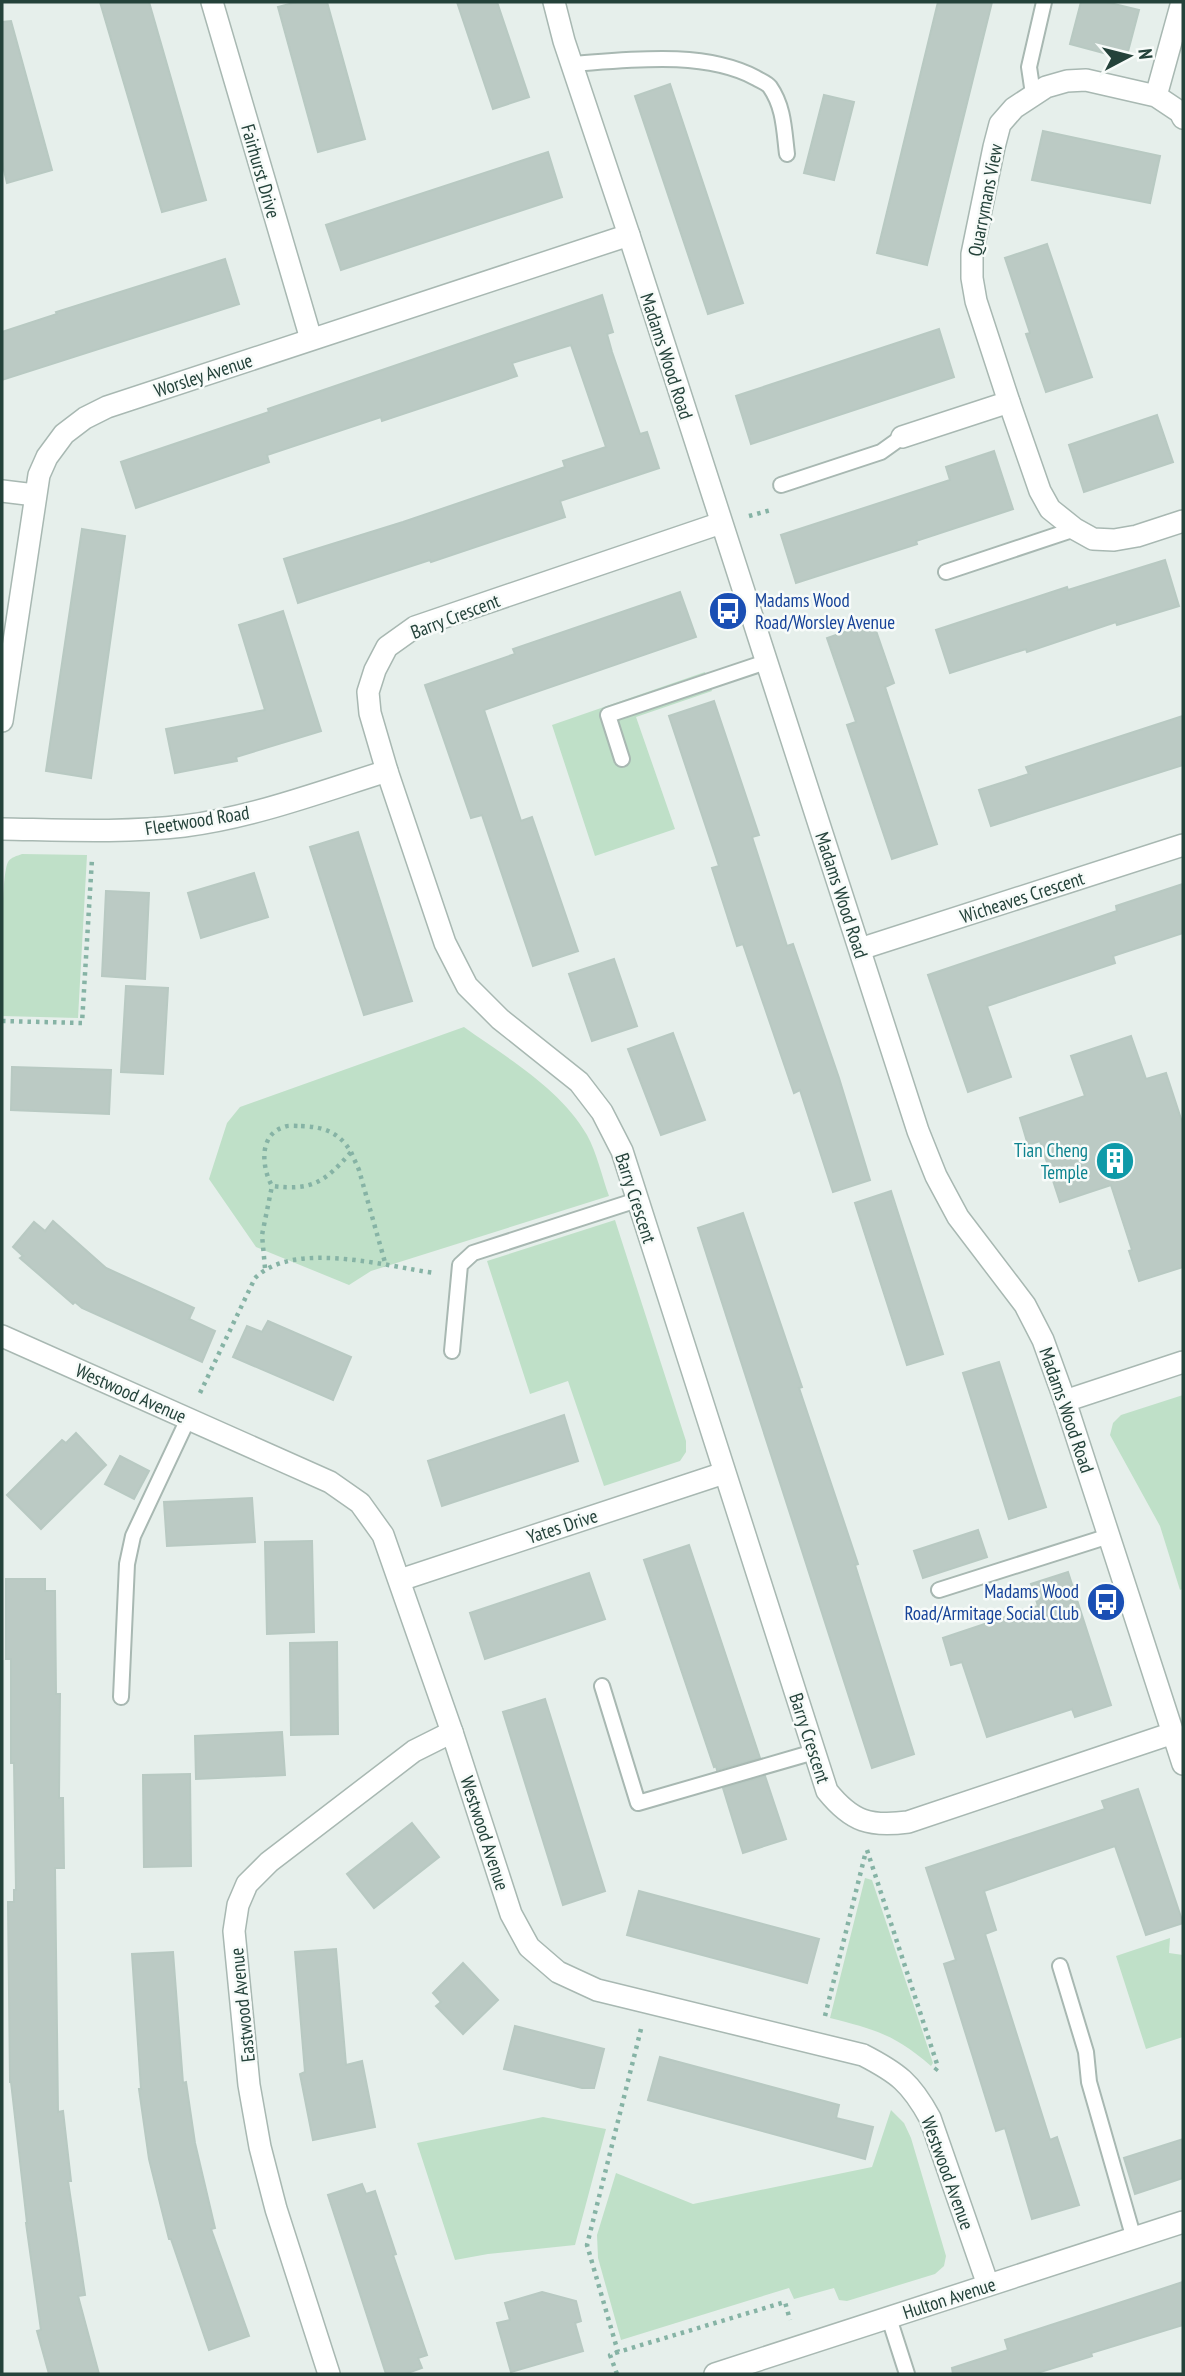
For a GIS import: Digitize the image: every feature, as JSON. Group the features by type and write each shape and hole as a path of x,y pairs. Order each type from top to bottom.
{"street":[{"name":"Fairhurst Drive","path":"212,2 311,339"},
{"name":"Madams Wood Road","path":"554,2 571,64 629,235 918,1131 936,1176 958,1217 1025,1305 1043,1340 1183,1763"},
{"path":"1156,96 1182,2"},
{"name":"Quarrymans View","path":"1183,118 1180,112 1156,96 1086,80 1067,81 1033,94 1014,108 1000,124 972,254 976,301 1040,491 1050,509 1093,539 1114,540 1137,536 1183,521"},
{"name":"Worsley Avenue","path":"2,721 34,495 47,457 65,434 85,418 107,407 629,235"},
{"path":"902,437 1009,402"},
{"path":"2,491 34,495"},
{"name":"Barry Crescent","path":"721,523 415,627 387,647 375,670 368,692 370,713 445,943 467,986 500,1019 579,1082 602,1112 622,1150 827,1791 842,1809 860,1820 885,1825 908,1822 1173,1733"},
{"name":"Fleetwood Road","path":"2,829 94,830 185,825 269,808 387,771"},
{"name":"Wicheaves Crescent","path":"860,949 1183,845"},
{"name":"Westwood Avenue","path":"2,1336 330,1482 360,1503 383,1535 452,1732 511,1914 528,1947 558,1972 597,1990 863,2055 890,2070 916,2093 930,2118 988,2285"},
{"path":"1065,1401 1183,1362"},
{"name":"Yates Drive","path":"400,1580 724,1473"},
{"name":"Eastwood Avenue","path":"328,2374 276,2209 260,2147 249,2085 234,1931 238,1905 247,1884 270,1862 414,1751 452,1732"},
{"name":"Hulton Avenue","path":"715,2374 1183,2222"}],"lane":[{"path":"1033,94 1028,67 1044,2"},
{"path":"571,64 687,60 742,71 768,85 782,112 787,154"},
{"path":"781,485 881,452 902,437"},
{"path":"946,572 1075,529"},
{"path":"622,759 608,715 766,662"},
{"path":"452,1351 460,1265 474,1253 637,1200"},
{"path":"121,1697 127,1564 133,1536 188,1419"},
{"path":"939,1590 1109,1536"},
{"path":"602,1686 638,1803 814,1752"},
{"path":"1060,1966 1086,2052 1089,2082 1134,2239"},
{"path":"889,2318 907,2374"}],"path":[{"path":"2,1021 82,1023 94,830"},
{"path":"265,1268 262,1235 272,1186 263,1161 271,1135 283,1127 321,1127 345,1142 359,1170 386,1266"},
{"path":"272,1186 307,1187 320,1183 336,1170 351,1152"},
{"path":"188,1419 255,1278 265,1268 277,1263 331,1258 459,1277"},
{"path":"819,2043 866,1849 938,2067 916,2093"},
{"path":"618,2352 587,2245 649,2001"},
{"path":"617,2374 610,2355 785,2302 798,2348"}],"green space":[{"path":"705,672 712,691 636,717 675,829 595,856 552,725"},
{"path":"22,854 87,855 78,1018 2,1016 5,872 9,860"},
{"path":"464,1027 548,1088 576,1118 591,1142 609,1196 371,1271 349,1285 256,1247 209,1179 227,1123 240,1107"},
{"path":"615,1220 686,1441 686,1452 680,1461 604,1486 568,1381 530,1394 487,1261"},
{"path":"1183,1395 1183,1589 1180,1590 1160,1526 1110,1435 1113,1423 1121,1415"},
{"path":"865,1878 872,1880 933,2063 931,2066 895,2040 830,2018"},
{"path":"1170,1938 1169,1953 1183,1955 1183,2037 1146,2049 1116,1956"},
{"path":"891,2110 904,2123 911,2138 946,2256 944,2266 935,2274 847,2301 839,2300 834,2288 794,2299 789,2288 621,2340 598,2258 597,2235 616,2173 693,2204 872,2167"},
{"path":"543,2117 606,2129 575,2245 455,2260 417,2143"}],"building":[{"path":"100,2 149,2 206,200 162,212"},
{"path":"297,2 327,2 365,139 318,152 278,7"},
{"path":"457,2 497,2 529,97 493,109"},
{"path":"938,2 992,2 927,265 877,253"},
{"path":"1081,2 1106,2 1139,10 1126,59 1070,44"},
{"path":"11,21 52,170 7,183 2,162 2,22"},
{"path":"670,84 743,303 708,314 635,96"},
{"path":"824,95 854,102 834,180 804,173"},
{"path":"1043,131 1160,156 1150,203 1032,180"},
{"path":"548,152 562,197 341,270 326,225"},
{"path":"1047,244 1092,377 1046,392 1026,334 1030,333 1005,258"},
{"path":"225,259 239,304 2,380 2,332 57,314 56,312"},
{"path":"602,295 613,332 607,334 612,352 640,434 647,432 659,468 560,501 565,517 298,603 284,559 565,467 563,461 606,447 571,345 512,363 517,376 382,421 381,417 267,455 269,462 136,508 121,462"},
{"path":"939,329 954,377 751,444 736,396"},
{"path":"1157,415 1173,462 1084,492 1069,445"},
{"path":"994,451 1013,509 916,541 917,544 796,583 781,535 950,480 946,467"},
{"path":"82,529 125,536 91,778 46,771"},
{"path":"1165,560 1179,606 1117,625 1116,622 1027,652 1026,649 950,673 936,630 1067,587 1068,590"},
{"path":"680,592 696,637 484,710 521,821 532,817 578,951 533,966 482,815 471,818 425,685 515,654 513,649"},
{"path":"283,611 321,731 236,757 237,761 175,773 166,729 265,710 239,625"},
{"path":"873,622 894,683 885,687 937,844 892,859 847,725 856,722 827,638"},
{"path":"714,701 759,835 752,837 787,946 793,944 839,1078 870,1180 833,1192 800,1090 794,1093 743,944 737,946 712,868 719,866 669,716"},
{"path":"1183,716 1183,765 991,826 979,790 1029,774 1026,767"},
{"path":"358,832 412,1001 364,1015 310,847"},
{"path":"254,873 268,917 201,938 188,893"},
{"path":"1183,884 1183,933 1113,956 1115,963 987,1006 1011,1077 968,1092 928,975 1117,911 1116,906"},
{"path":"106,891 149,893 145,979 102,976"},
{"path":"614,959 637,1026 592,1041 569,974"},
{"path":"126,986 168,988 163,1074 121,1072"},
{"path":"673,1033 705,1120 661,1135 628,1049"},
{"name":"Tian Cheng Temple","path":"1131,1036 1146,1079 1166,1073 1183,1125 1183,1267 1139,1281 1111,1185 1060,1202 1040,1141 1028,1145 1020,1118 1085,1096 1071,1056"},
{"path":"12,1067 111,1070 109,1114 11,1110"},
{"path":"891,1191 943,1354 907,1365 855,1203"},
{"path":"743,1213 858,1564 855,1565 914,1754 872,1768 698,1228"},
{"path":"53,1221 106,1268 194,1308 189,1319 215,1331 202,1362 82,1308 75,1302 73,1304 20,1258 23,1256 13,1247 34,1222 45,1231"},
{"path":"268,1321 351,1357 333,1400 233,1357 247,1326 262,1332"},
{"path":"999,1362 1046,1507 1009,1519 963,1373"},
{"path":"564,1415 578,1461 442,1506 428,1461"},
{"path":"76,1433 106,1465 41,1529 7,1495 62,1440 66,1443"},
{"path":"120,1456 149,1471 134,1499 105,1484"},
{"path":"252,1498 255,1542 167,1546 164,1502"},
{"path":"978,1530 987,1557 923,1578 914,1551"},
{"path":"312,1541 314,1632 267,1634 265,1542"},
{"path":"689,1545 760,1758 717,1770 644,1560"},
{"path":"1068,1572 1111,1705 1075,1717 1072,1709 987,1737 962,1662 951,1665 943,1638 1038,1606 1031,1584"},
{"path":"589,1573 605,1619 485,1659 470,1613"},
{"path":"6,1579 45,1579 45,1591 55,1591 56,1694 60,1694 59,1798 63,1798 64,1868 55,1868 58,2112 63,2111 71,2181 68,2181 85,2295 78,2296 99,2374 49,2374 37,2331 41,2330 10,2082 8,1902 14,1902 16,1890 14,1763 11,1763 11,1659 6,1659"},
{"path":"337,1642 338,1734 291,1735 290,1643"},
{"path":"545,1699 605,1891 563,1905 503,1712"},
{"path":"282,1732 285,1775 196,1779 195,1736"},
{"path":"190,1774 191,1866 144,1867 143,1775"},
{"path":"765,1776 786,1839 743,1853 723,1788"},
{"path":"1138,1789 1183,1923 1146,1935 1115,1846 984,1891 996,1930 985,1934 1050,2140 1057,2137 1079,2205 1032,2219 1005,2128 996,2131 944,1964 956,1960 926,1868 1105,1809 1102,1801"},
{"path":"412,1823 439,1857 374,1908 347,1874"},
{"path":"639,1891 819,1939 807,1983 627,1935"},
{"path":"336,1949 346,2065 362,2061 375,2127 313,2140 300,2074 305,2072 295,1952"},
{"path":"173,1952 183,2083 186,2082 195,2143 215,2228 211,2229 249,2336 209,2350 169,2239 149,2159 139,2089 132,1954"},
{"path":"463,1963 498,2000 463,2034 436,2006 441,2002 433,1993"},
{"path":"515,2026 604,2049 594,2088 582,2088 504,2069"},
{"path":"660,2057 839,2105 836,2118 873,2127 865,2159 648,2100"},
{"path":"1183,2139 1183,2178 1135,2194 1124,2158"},
{"path":"362,2184 366,2194 375,2191 396,2254 393,2255 427,2355 418,2358 422,2368 405,2374 386,2374 328,2195"},
{"path":"1183,2282 1183,2325 1091,2353 1092,2356 1034,2374 953,2374 952,2368 1008,2350 1005,2340"},
{"path":"542,2292 576,2301 581,2321 575,2323 583,2351 511,2372 497,2323 510,2320 505,2303"}],"place":[{"name":"Madams Wood Road/Worsley Avenue","path":"728,611"},
{"name":"Tian Cheng Temple","path":"1115,1161"},
{"name":"Madams Wood Road/Armitage Social Club","path":"1106,1602"}]}
